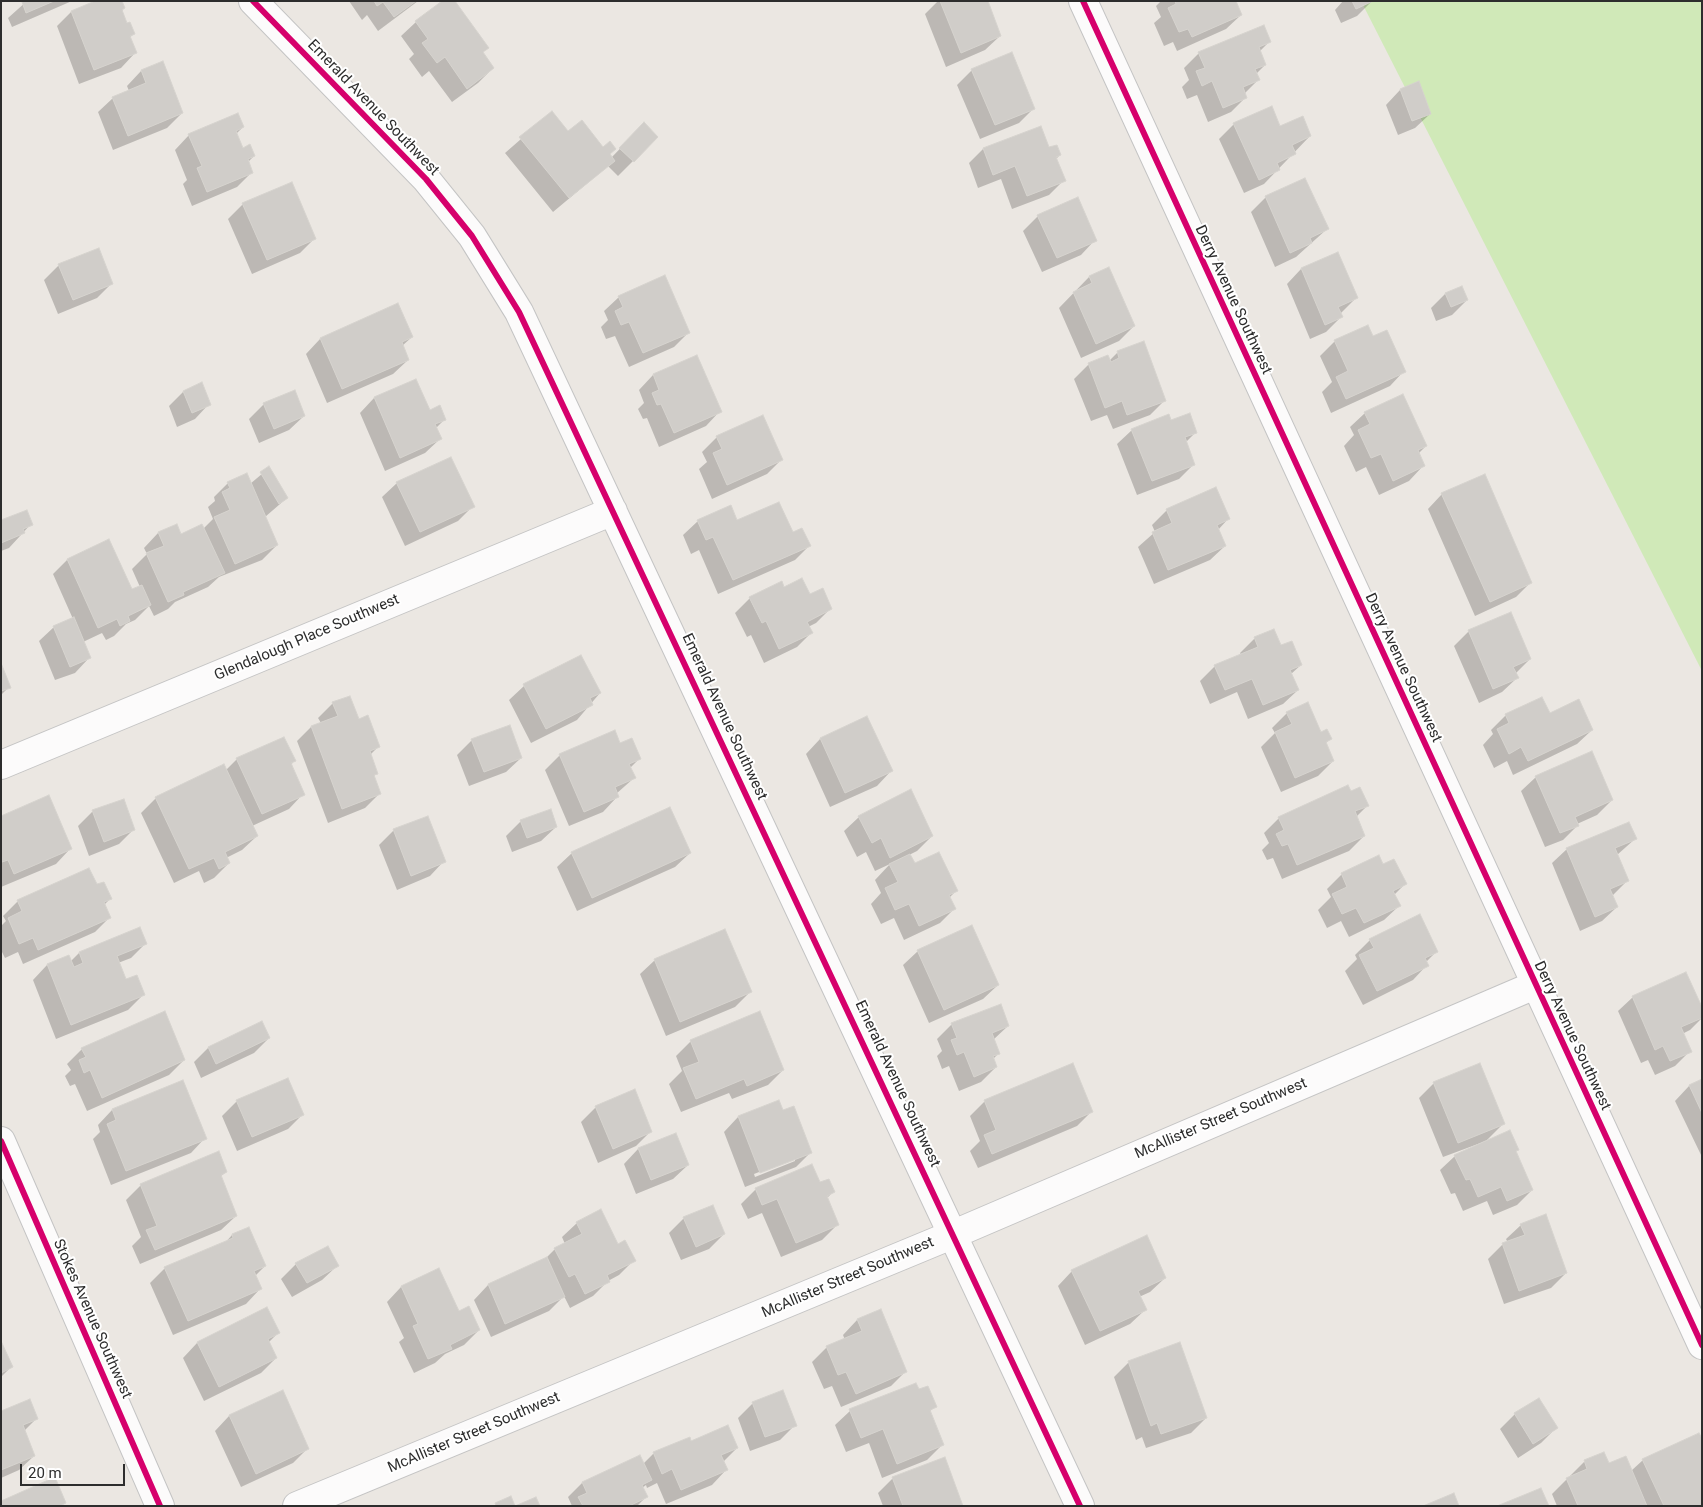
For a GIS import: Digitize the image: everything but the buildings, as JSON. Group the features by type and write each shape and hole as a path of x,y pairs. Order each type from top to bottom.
{"street":[{"name":"Emerald Avenue Southwest","path":"253,1 426,179 472,236 519,312 954,1234 1080,1506"},
{"name":"Derry Avenue Southwest","path":"1083,1 1702,1345"},
{"name":"Glendalough Place Southwest","path":"1,765 613,511"},
{"name":"McAllister Street Southwest","path":"298,1506 954,1234 1535,985"},
{"name":"Stokes Avenue Southwest","path":"1,1141 160,1506"}],"green space":[{"path":"1361,1 1702,1 1702,671"}],"cycle path":[{"path":"253,1 426,179 472,236 519,312 1080,1506"},
{"path":"1083,1 1702,1345"},
{"path":"1,1141 160,1506"}]}
